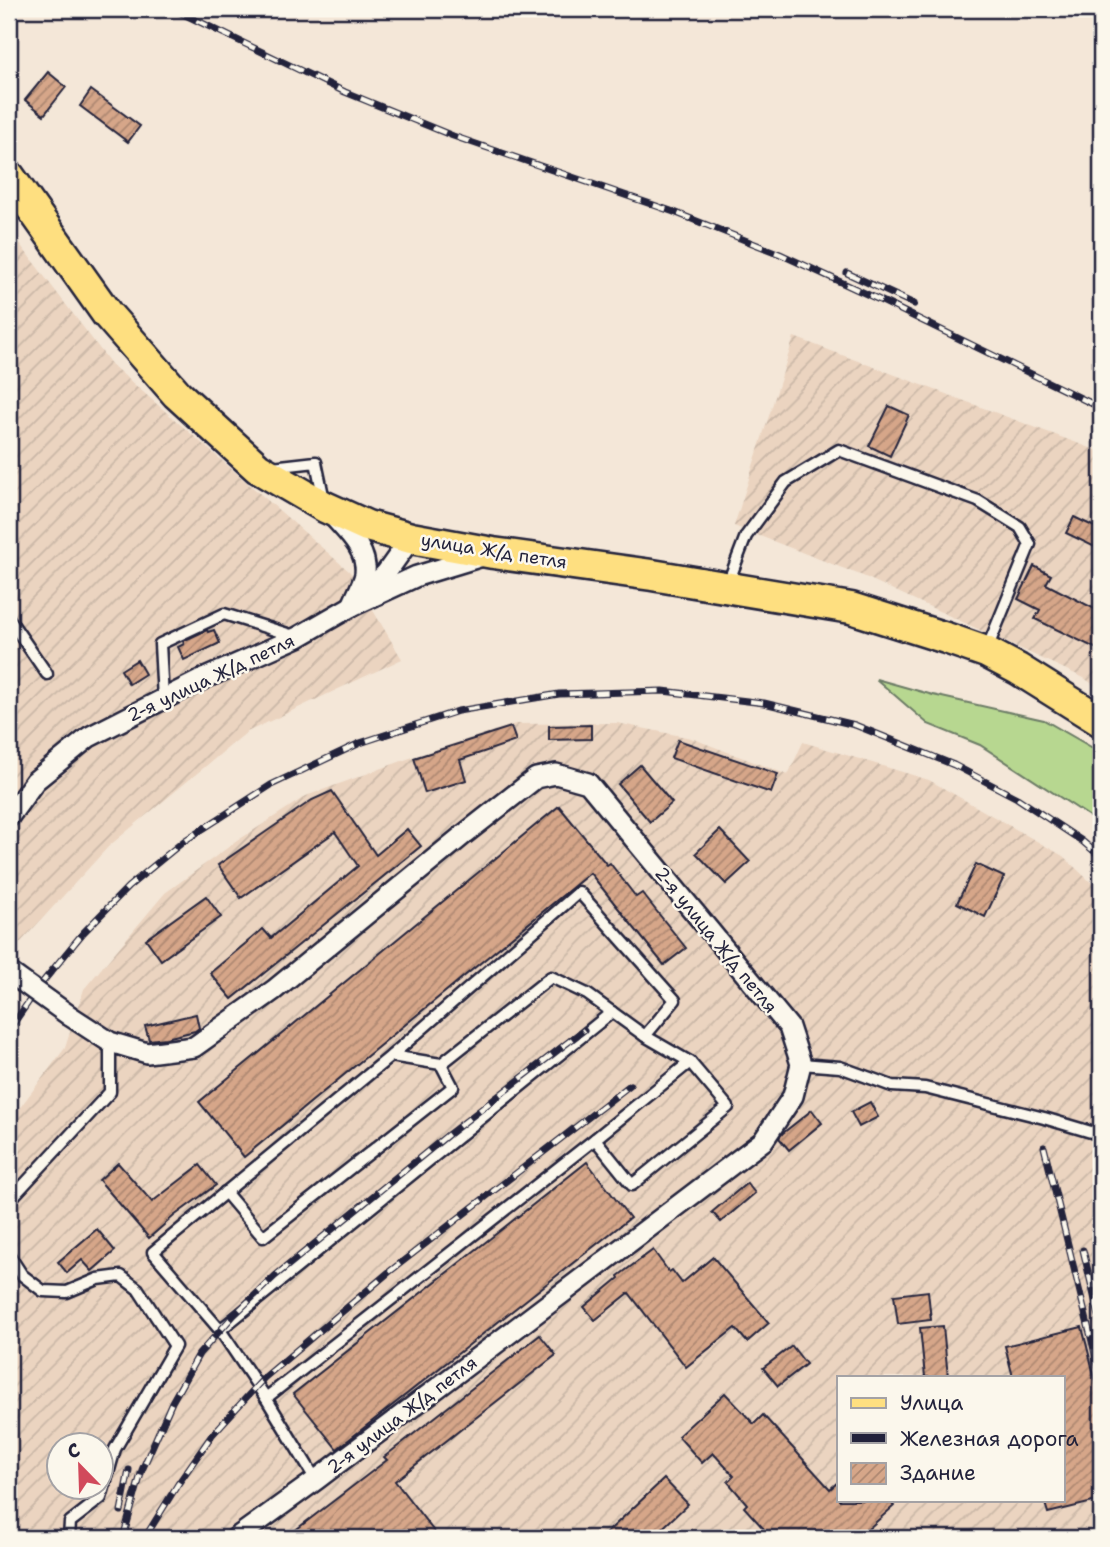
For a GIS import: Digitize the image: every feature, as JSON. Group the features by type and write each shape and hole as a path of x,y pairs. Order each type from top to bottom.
{"main road":[{"name":"улица Ж/д петля","path":"9,176 107,314 177,394 258,468 325,508 367,526 411,538 851,608 986,652 1101,721"}],"street":[{"path":"325,508 353,538 362,554 365,574 352,606"},
{"name":"2-я улица Ж/д петля","path":"9,817 35,781 89,737 203,679 298,638 352,606 386,573 411,538"},
{"path":"352,606 417,576 493,553"},
{"name":"2-я улица Ж/д петля","path":"9,972 110,1042 147,1053 194,1047 274,990 536,778 556,774 588,783 789,1027 801,1064 793,1096 763,1141 236,1538"}],"lane":[{"path":"726,587 747,536 786,482 839,450 978,501 1020,527 1030,544 986,652"},
{"path":"163,700 160,644 224,614 298,638"},
{"path":"9,619 47,674"},
{"path":"316,1480 220,1330 153,1252 391,1056 579,892 675,1000 645,1036"},
{"path":"391,1056 441,1064 551,977 587,994 645,1036 690,1062 728,1107 632,1185 595,1139"},
{"path":"220,1330 612,1012"},
{"path":"9,1201 110,1092 110,1042"},
{"path":"266,1398 690,1062"},
{"path":"225,1192 263,1237 453,1087 441,1064"},
{"path":"801,1064 840,1068 892,1086 926,1088 1101,1135"},
{"path":"9,1255 22,1275 43,1291 67,1293 98,1279 121,1276 138,1289 175,1346 115,1449 101,1498 70,1522 69,1538"}],"shaded area":[{"path":"9,230 112,365 350,572 402,659 247,732 109,846 19,944 9,964"},
{"path":"794,337 1101,452 1101,690 1084,678 863,576 734,526"},
{"path":"617,723 691,738 788,775 803,742 929,780 1063,856 1101,892 1101,1538 9,1538 9,1122 65,1048 84,989 165,893 306,796 515,724"}],"green space":[{"path":"876,679 1044,720 1098,751 1101,753 1101,824 980,745 928,724"}],"building":[{"path":"48,72 66,87 44,115 25,100"},
{"path":"91,90 140,126 128,142 80,106"},
{"path":"889,406 909,415 890,456 869,446"},
{"path":"1074,517 1101,530 1101,550 1066,533"},
{"path":"1034,566 1051,575 1046,584 1101,612 1101,641 1097,649 1035,619 1040,610 1018,599"},
{"path":"207,630 214,630 220,643 184,660 178,647 184,644 183,641"},
{"path":"137,660 145,674 129,684 121,670"},
{"path":"591,725 591,739 549,740 549,726"},
{"path":"511,727 516,741 460,760 466,780 425,793 414,758"},
{"path":"678,740 778,774 771,793 671,758"},
{"path":"640,765 672,803 650,822 618,784"},
{"path":"332,791 376,855 407,829 421,846 232,999 210,973 263,929 271,938 358,866 335,832 241,898 218,865 312,800"},
{"path":"559,806 607,865 610,863 636,897 642,893 686,948 664,965 590,873 244,1157 199,1102"},
{"path":"720,830 750,862 726,884 696,853"},
{"path":"976,864 1004,877 985,917 957,903"},
{"path":"206,896 221,917 161,960 146,939"},
{"path":"196,1014 199,1028 195,1031 149,1040 145,1026"},
{"path":"870,1102 878,1117 859,1127 851,1112"},
{"path":"812,1110 822,1123 789,1150 779,1138"},
{"path":"587,1162 630,1218 337,1449 293,1394"},
{"path":"118,1163 152,1202 200,1165 216,1185 149,1238 99,1180"},
{"path":"747,1183 755,1193 721,1222 712,1212"},
{"path":"97,1229 115,1251 92,1271 82,1260 67,1273 58,1262"},
{"path":"653,1250 669,1272 672,1270 682,1283 713,1257 769,1323 747,1342 735,1328 686,1367 629,1293 595,1320 584,1307 619,1278 618,1276"},
{"path":"928,1291 931,1320 898,1324 894,1295"},
{"path":"943,1326 948,1376 925,1376 920,1328"},
{"path":"1082,1327 1101,1402 1101,1500 1048,1513 1045,1502 1064,1502 1064,1376 1013,1376 1005,1346"},
{"path":"540,1335 556,1355 395,1481 439,1538 285,1538 387,1460 384,1457"},
{"path":"792,1346 806,1364 778,1386 763,1368"},
{"path":"725,1393 754,1424 763,1415 830,1489 837,1483 837,1502 890,1502 894,1506 867,1530 875,1538 772,1538 744,1507 747,1504 728,1482 734,1476 713,1453 702,1463 678,1436"},
{"path":"664,1479 688,1504 652,1538 601,1538"}],"railway":[{"path":"173,9 345,92 453,136 674,212 780,254 1101,408"},
{"path":"847,273 914,304"},
{"path":"9,1030 41,984 83,933 128,887 184,841 271,785 360,743 458,711 559,694 663,691 764,703 855,725 954,765 1017,798 1082,841 1101,857"},
{"path":"123,1538 142,1470 172,1402 199,1354 234,1315 275,1276 449,1134 584,1030"},
{"path":"146,1538 178,1484 212,1435 265,1377 389,1272 630,1085"},
{"path":"1044,1147 1101,1378"},
{"path":"1083,1250 1101,1325"},
{"path":"121,1511 129,1470"}]}
